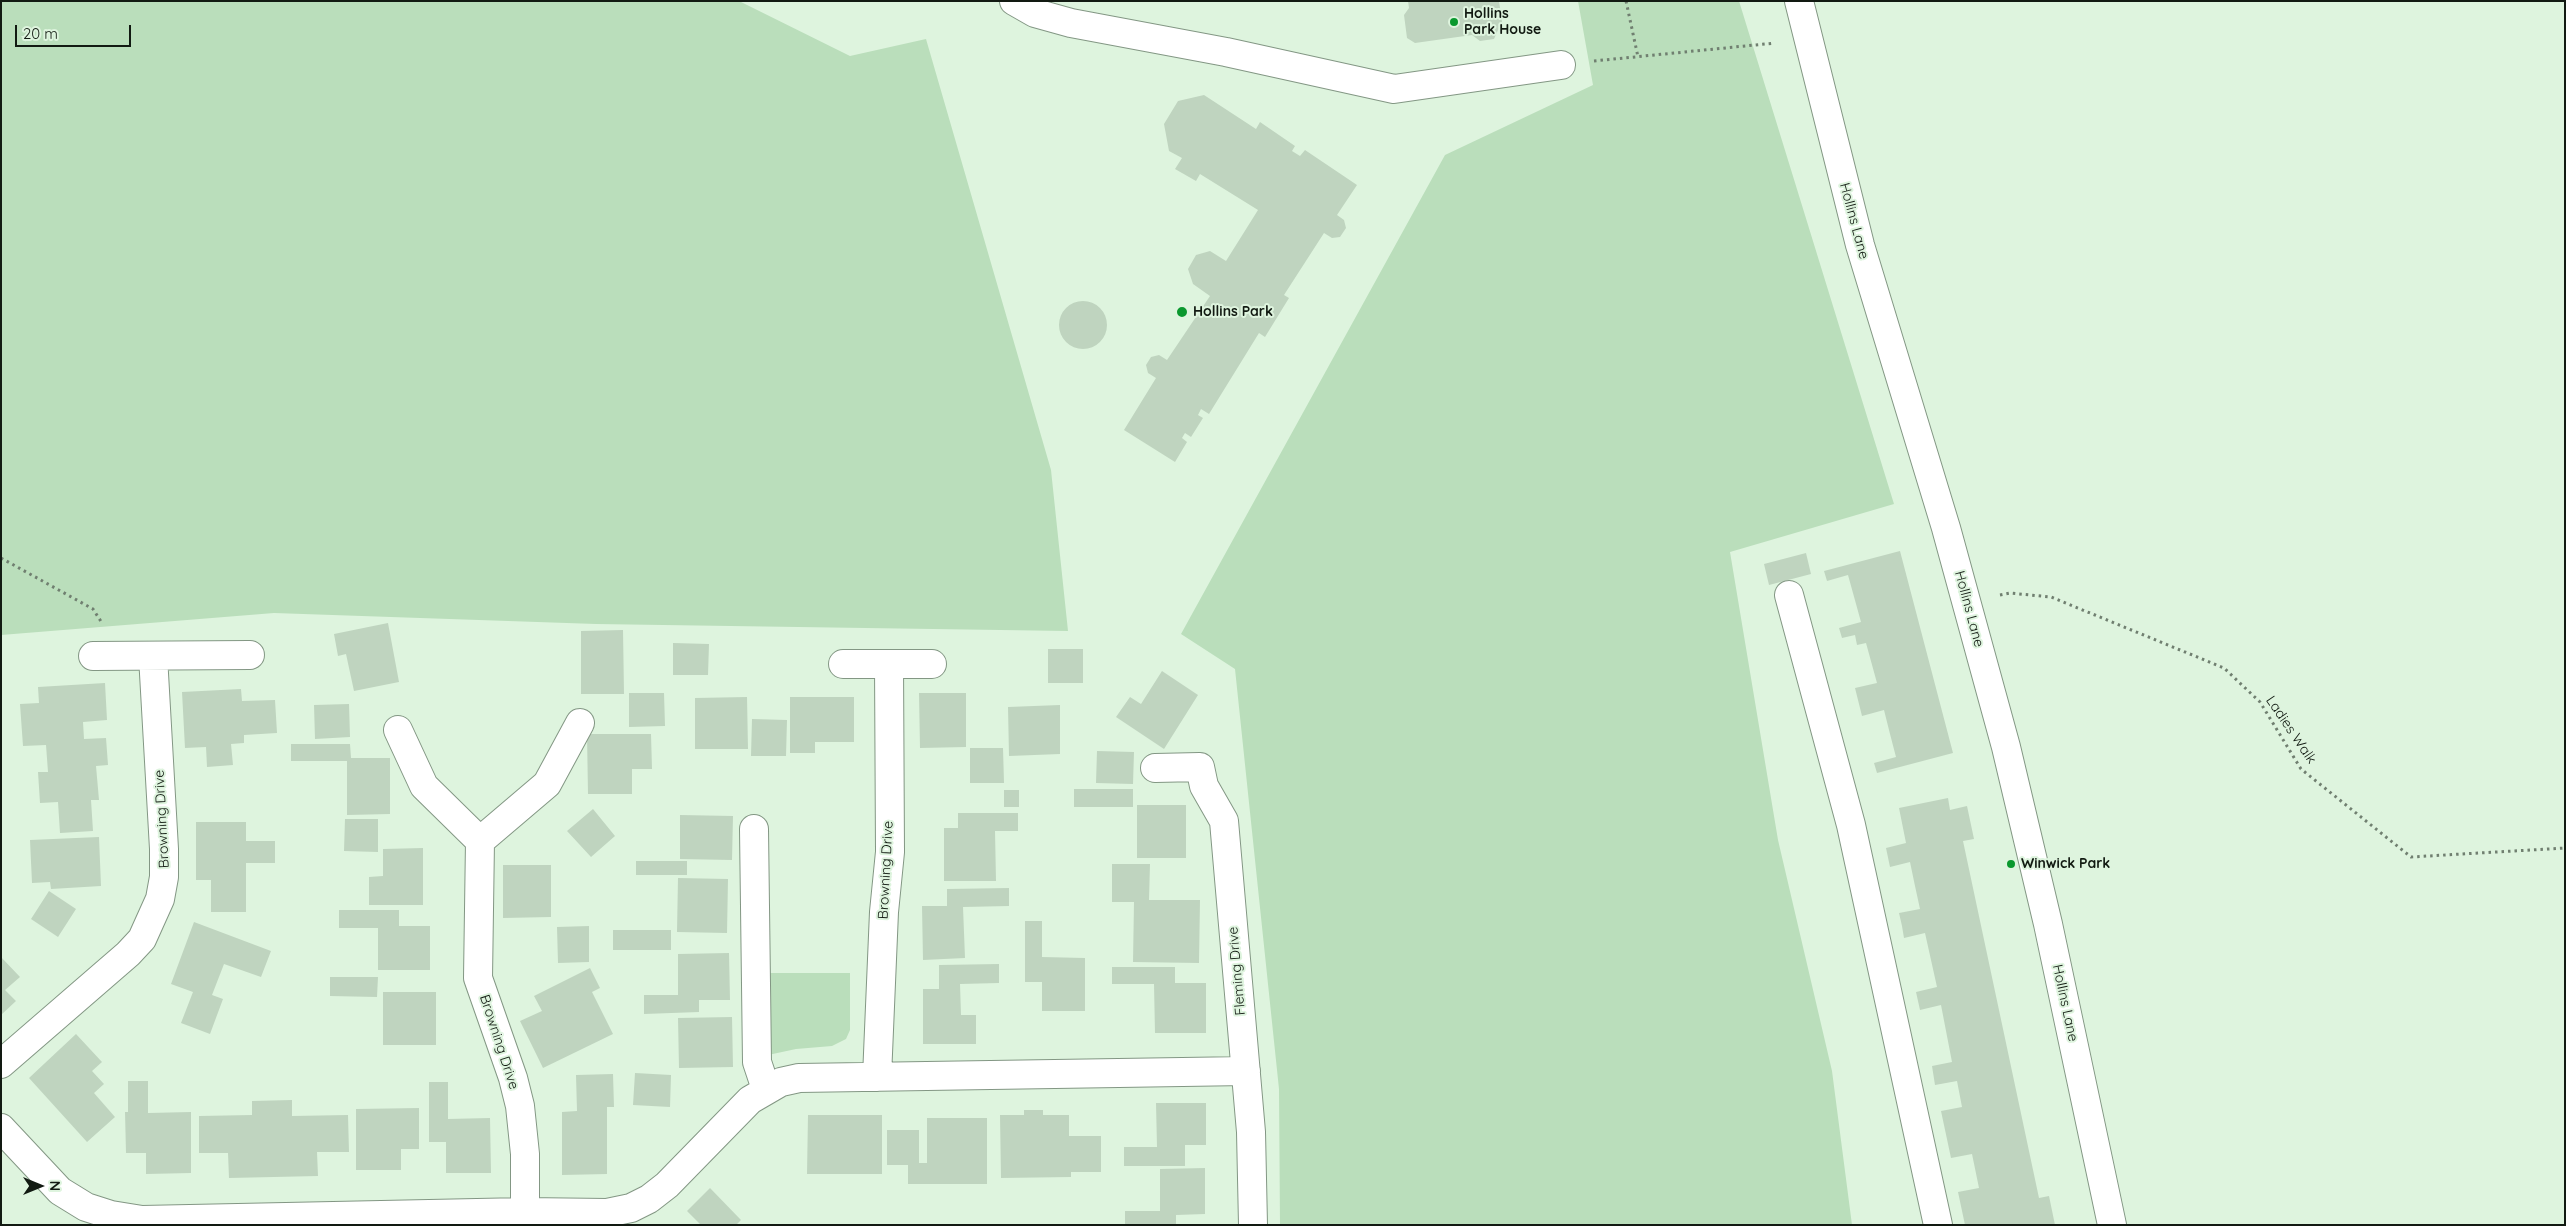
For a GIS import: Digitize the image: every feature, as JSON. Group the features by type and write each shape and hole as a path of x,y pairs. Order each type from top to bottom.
{"street":[{"path":"1014,1 1035,13 1070,23 1226,52 1394,89 1562,65"},
{"name":"Hollins Lane","path":"1798,1 1860,245 1968,604 2006,747 2048,924 2112,1225"},
{"path":"1789,595 1852,825 1938,1225"},
{"path":"104,656 250,655"},
{"name":"Browning Drive","path":"1,1064 128,954 142,939 160,899 164,877 164,849 153,656"},
{"path":"842,664 932,664"},
{"name":"Browning Drive","path":"877,1077 884,912 890,852 889,664"},
{"path":"398,730 424,786 480,841 547,784 580,724"},
{"name":"Fleming Drive","path":"1155,768 1200,768 1204,786 1224,821 1251,1132 1253,1225"},
{"path":"754,829 757,1062 766,1089"},
{"name":"Browning Drive","path":"480,841 478,978 513,1078 520,1106 525,1154 525,1212"},
{"path":"1,1128 27,1158 60,1191 86,1207 111,1215 142,1220 274,1220 525,1212 607,1219 649,1199 668,1185 750,1100 781,1082 799,1078 1246,1071"}],"path":[{"path":"1626,1 1638,57"},
{"path":"1562,65 1808,38"},
{"path":"1,558 93,609 101,619 104,656"},
{"name":"Ladies Walk","path":"1968,604 2010,593 2051,597 2224,668 2260,702 2301,769 2412,857 2565,848"}],"green space":[{"path":"1,1 739,1 850,56 926,39 1051,470 1068,631 596,624 274,613 1,635"},
{"path":"1578,1 1739,1 1894,504 1730,552 1778,840 1832,1071 1852,1225 1280,1225 1279,1089 1235,669 1181,634 1445,155 1593,85"},
{"path":"767,973 850,973 850,1030 846,1039 832,1046 796,1049 768,1055"}],"building":[{"name":"Hollins Park House","path":"1408,1 1499,1 1503,29 1498,30 1494,39 1480,41 1472,35 1415,43 1407,38 1404,15 1409,8"},
{"path":"1204,95 1256,129 1260,122 1295,146 1292,151 1300,156 1305,150 1357,185 1337,215 1344,220 1346,228 1340,237 1332,238 1324,233 1284,295 1289,298 1265,337 1259,333 1209,414 1201,409 1198,415 1203,418 1191,437 1185,433 1182,438 1187,442 1175,462 1124,430 1156,378 1148,373 1146,365 1151,357 1159,355 1167,360 1210,296 1193,284 1188,269 1196,255 1210,251 1226,261 1258,210 1200,174 1196,181 1175,169 1182,158 1169,151 1164,124 1178,101"},
{"path":"1083,301 1092,303 1100,308 1105,316 1107,325 1105,334 1100,342 1092,347 1083,349 1074,347 1066,342 1061,334 1059,325 1061,316 1066,308 1074,303"},
{"path":"1900,551 1953,753 1877,773 1874,763 1896,757 1884,710 1862,716 1855,688 1877,683 1866,643 1857,645 1855,635 1842,638 1839,628 1861,622 1848,575 1827,581 1824,571"},
{"path":"1806,553 1811,574 1769,585 1764,564"},
{"path":"388,623 399,682 354,691 346,654 338,656 334,634"},
{"path":"623,630 624,694 581,694 581,631"},
{"path":"673,643 709,644 708,675 673,675"},
{"path":"1048,649 1083,649 1083,683 1048,683"},
{"path":"1162,671 1198,695 1164,749 1116,717 1130,697 1141,704"},
{"path":"105,683 107,720 83,722 84,739 106,738 108,765 96,766 99,800 91,800 93,831 60,833 58,802 40,803 38,772 48,772 46,745 23,746 20,704 39,703 38,687"},
{"path":"241,689 242,701 275,700 277,733 244,735 244,743 231,744 233,765 207,767 206,747 185,748 182,692"},
{"path":"629,693 664,693 665,726 629,727"},
{"path":"919,693 966,693 966,747 920,748"},
{"path":"747,697 748,749 695,749 695,698"},
{"path":"790,697 854,697 854,742 815,742 815,753 790,753"},
{"path":"349,704 350,737 315,739 314,705"},
{"path":"1060,705 1060,754 1009,756 1008,707"},
{"path":"752,719 787,720 786,756 751,756"},
{"path":"587,734 651,734 652,769 632,769 632,794 588,794"},
{"path":"291,744 350,744 351,758 390,758 390,814 347,815 347,761 291,761"},
{"path":"970,748 1003,748 1004,783 970,783"},
{"path":"1097,751 1134,752 1133,784 1096,783"},
{"path":"1074,789 1133,789 1133,807 1074,807"},
{"path":"1004,790 1019,790 1019,807 1004,807"},
{"path":"1948,798 1950,810 1967,806 1974,839 1963,841 2039,1198 2049,1196 2055,1225 1965,1225 1958,1192 1979,1188 1972,1154 1951,1158 1941,1111 1962,1107 1957,1081 1935,1085 1932,1066 1952,1062 1941,1005 1920,1010 1916,992 1937,987 1925,933 1904,938 1899,913 1920,909 1910,862 1890,867 1886,848 1906,843 1899,808"},
{"path":"1137,805 1186,805 1186,858 1137,858"},
{"path":"593,809 615,836 591,857 567,831"},
{"path":"958,813 1018,813 1018,831 995,831 996,881 944,881 944,828 958,828"},
{"path":"680,815 733,816 732,860 680,859"},
{"path":"345,819 378,819 378,852 344,851"},
{"path":"196,822 246,822 246,841 275,841 275,863 246,863 246,912 211,912 211,880 196,880"},
{"path":"99,837 101,886 51,889 50,882 32,883 30,840"},
{"path":"423,848 423,905 369,905 369,877 383,876 383,849"},
{"path":"636,861 687,861 687,875 636,875"},
{"path":"1112,864 1150,864 1149,900 1200,900 1199,963 1133,962 1134,902 1112,902"},
{"path":"503,865 551,865 551,917 503,918"},
{"path":"678,878 728,879 727,933 677,932"},
{"path":"1009,888 1009,906 963,907 965,958 923,960 922,906 947,906 947,889"},
{"path":"49,891 76,909 58,937 31,919"},
{"path":"339,910 399,910 399,926 430,926 430,970 378,970 378,928 339,928"},
{"path":"1025,921 1042,921 1042,957 1085,958 1085,1011 1042,1011 1042,982 1025,982"},
{"path":"194,922 271,951 261,977 224,964 212,995 223,999 210,1034 181,1023 193,992 171,984"},
{"path":"589,926 589,962 558,963 557,927"},
{"path":"613,930 671,930 671,950 613,950"},
{"path":"729,953 730,1000 699,1000 699,1012 644,1014 644,995 678,995 678,954"},
{"path":"1,957 20,977 5,990 16,1001 1,1015"},
{"path":"999,964 999,983 960,984 961,1015 976,1015 976,1044 923,1044 923,989 939,989 939,965"},
{"path":"1112,967 1175,967 1175,983 1206,983 1206,1033 1155,1033 1154,984 1112,984"},
{"path":"590,968 600,988 592,992 613,1034 543,1068 520,1021 542,1011 534,996"},
{"path":"330,977 378,977 377,997 330,996"},
{"path":"383,992 436,992 436,1045 383,1045"},
{"path":"732,1017 733,1067 679,1068 678,1018"},
{"path":"76,1034 102,1062 92,1071 104,1084 94,1093 115,1117 87,1142 29,1078"},
{"path":"635,1073 671,1075 670,1107 633,1105"},
{"path":"613,1074 614,1107 607,1107 607,1174 562,1175 562,1112 577,1111 576,1075"},
{"path":"128,1081 148,1081 148,1113 191,1112 191,1173 146,1174 146,1153 126,1153 125,1112 128,1112"},
{"path":"429,1082 448,1082 448,1119 490,1118 491,1173 446,1173 446,1142 429,1142"},
{"path":"292,1100 292,1116 348,1115 349,1152 317,1152 318,1176 229,1178 228,1153 199,1153 199,1116 252,1115 252,1101"},
{"path":"1156,1103 1206,1103 1206,1145 1185,1145 1185,1166 1124,1166 1124,1147 1157,1147"},
{"path":"419,1108 419,1149 401,1149 401,1170 356,1170 356,1109"},
{"path":"1024,1110 1043,1110 1043,1115 1069,1115 1069,1136 1101,1136 1101,1172 1071,1172 1071,1177 1001,1178 1000,1115 1024,1115"},
{"path":"808,1115 882,1115 882,1174 807,1174"},
{"path":"927,1118 987,1118 987,1184 908,1184 908,1165 887,1165 887,1130 919,1130 919,1163 927,1163"},
{"path":"1205,1168 1205,1214 1176,1215 1176,1225 1125,1225 1125,1211 1160,1211 1160,1169"},
{"path":"710,1188 741,1220 736,1225 701,1225 687,1211"}],"place":[{"name":"Hollins Park House","path":"1454,22"},
{"name":"Hollins Park","path":"1182,312"},
{"name":"Winwick Park","path":"2011,864"}]}
